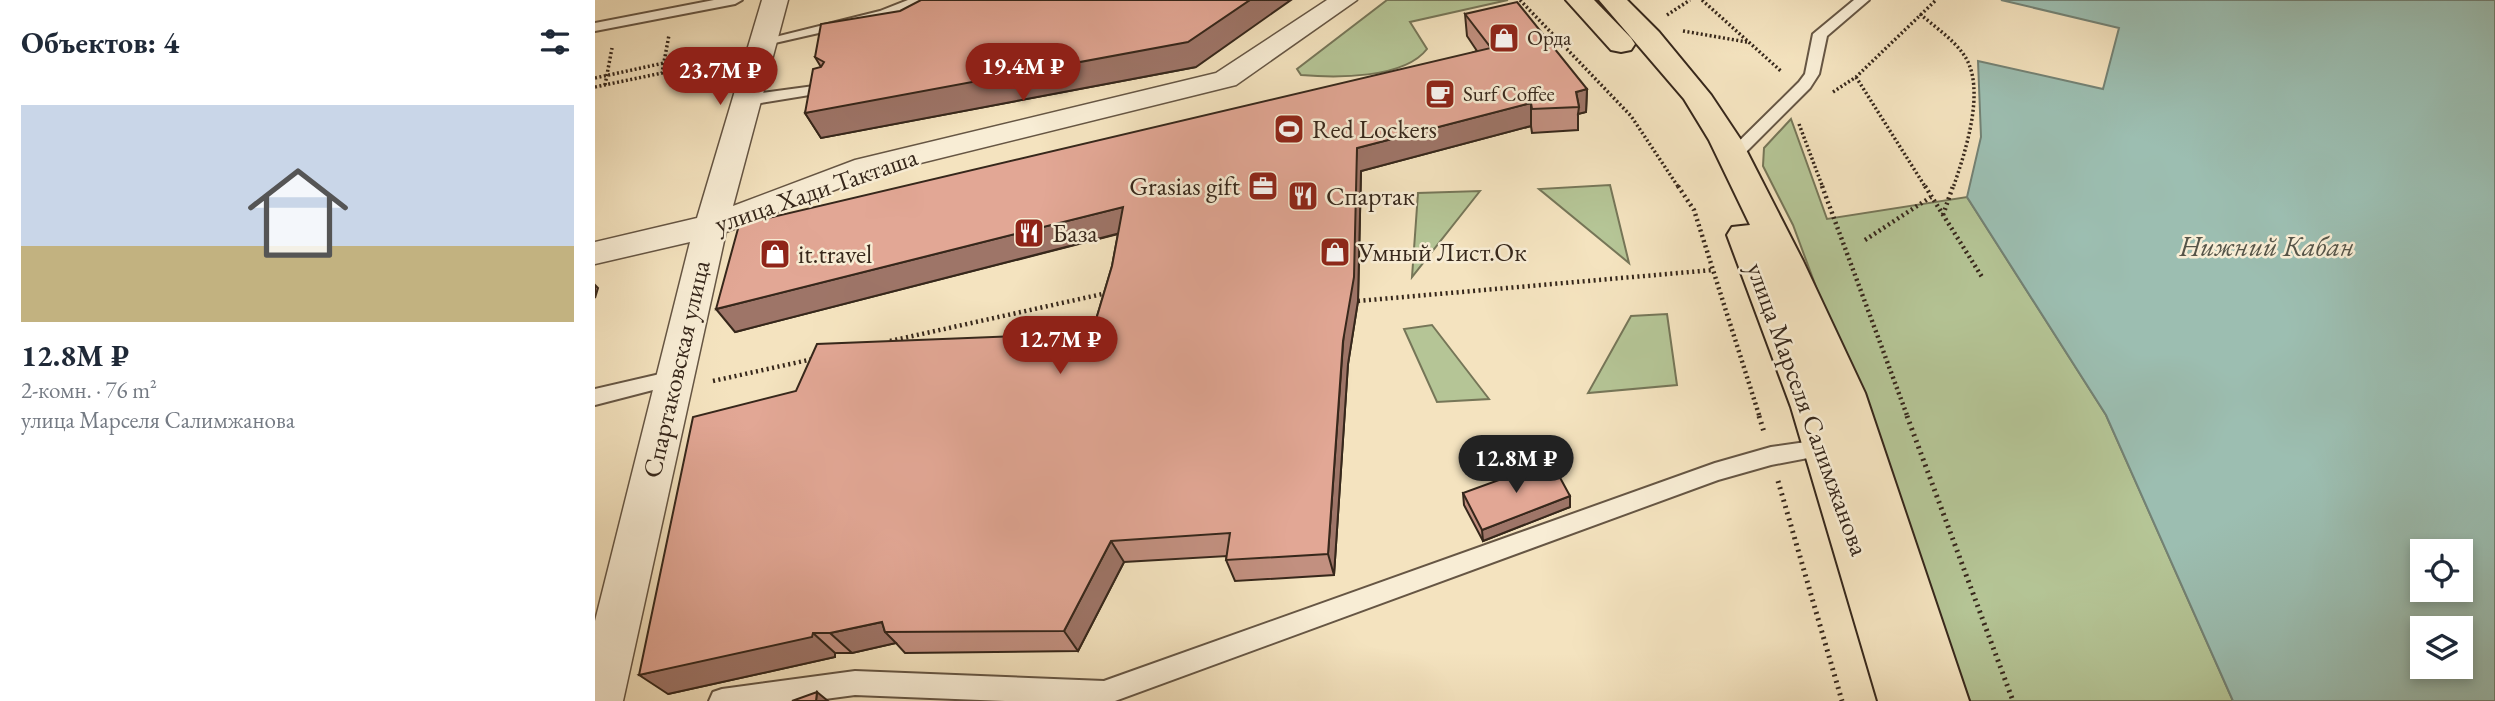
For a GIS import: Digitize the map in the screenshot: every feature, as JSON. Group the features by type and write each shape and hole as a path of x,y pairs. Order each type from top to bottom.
{"main road":[{"name":"улица Марселя Салимжанова","path":"1579,0 1632,56 1704,154 1744,234 1784,326 1827,447 1903,701"},
{"path":"1612,0 1649,38 1696,95 1733,156 1845,393 1944,701"}],"street":[{"name":"Спартаковская улица","path":"600,701 692,380 711,226 766,41 775,0"},
{"name":"улица Хади Такташа","path":"595,253 711,226 866,167 1226,79 1344,0"}],"lane":[{"path":"595,27 735,0"},
{"path":"766,41 919,0"},
{"path":"1733,156 1812,74 1820,34 1862,0"},
{"path":"748,100 829,88"},
{"path":"595,397 692,380"},
{"path":"722,701 855,683 1104,693 1715,472 1771,456 1827,447"}],"path":[{"path":"1520,0 1631,116 1694,210 1771,456 1842,701"},
{"path":"1658,22 1691,0"},
{"path":"1702,0 1748,42 1795,93 2013,701"},
{"path":"1829,94 1856,78 1936,0"},
{"path":"1920,14 1966,58 1972,83 1971,136 1943,215"},
{"path":"1676,30 1748,42"},
{"path":"595,87 662,73 670,35"},
{"path":"605,85 612,47"},
{"path":"595,78 664,63"},
{"path":"1856,78 1982,277"},
{"path":"1865,240 1931,197"},
{"path":"1358,301 1713,270"},
{"path":"884,343 1109,293"},
{"path":"692,380 818,358"}],"green space":[{"path":"1387,0 1508,0 1410,22 1427,49 1402,66 1350,76 1301,75 1297,69"},
{"path":"1791,119 1827,219 1967,197 2106,415 2233,701 1970,701 1793,225 1763,166 1764,148"},
{"path":"1610,185 1629,263 1539,189"},
{"path":"1480,191 1412,277 1418,193"},
{"path":"1667,314 1677,385 1588,393 1631,316"},
{"path":"1432,325 1489,399 1437,402 1404,329"}],"water":[{"name":"Нижний Кабан","path":"2001,0 2495,0 2495,701 2233,701 2106,415 1967,197 1981,137 1978,61 2103,89 2119,28"}],"building":[{"path":"921,0 1250,0 1188,42 805,113 813,69 821,67 824,62 815,57 821,24 900,11"},
{"path":"1517,2 1587,89 1576,92 1579,107 1532,109 1531,103 1357,148 1354,277 1343,341 1328,554 1226,560 1230,533 1111,541 1064,631 885,632 882,622 830,633 813,633 812,637 639,675 693,417 796,391 817,344 1092,333 1112,266 1123,207 716,309 739,225 1491,48 1465,14"},
{"path":"1551,461 1570,496 1482,530 1463,493"},
{"path":"817,692 816,701 792,701"}],"place":[{"name":"Орда","path":"1504,38"},
{"name":"Surf Coffee","path":"1440,94"},
{"name":"Red Lockers","path":"1289,129"},
{"name":"Grasias gift","path":"1263,186"},
{"name":"Спартак","path":"1303,196"},
{"name":"База","path":"1029,233"},
{"name":"Умный Лист.Ок","path":"1335,252"},
{"name":"it.travel","path":"775,254"}]}
